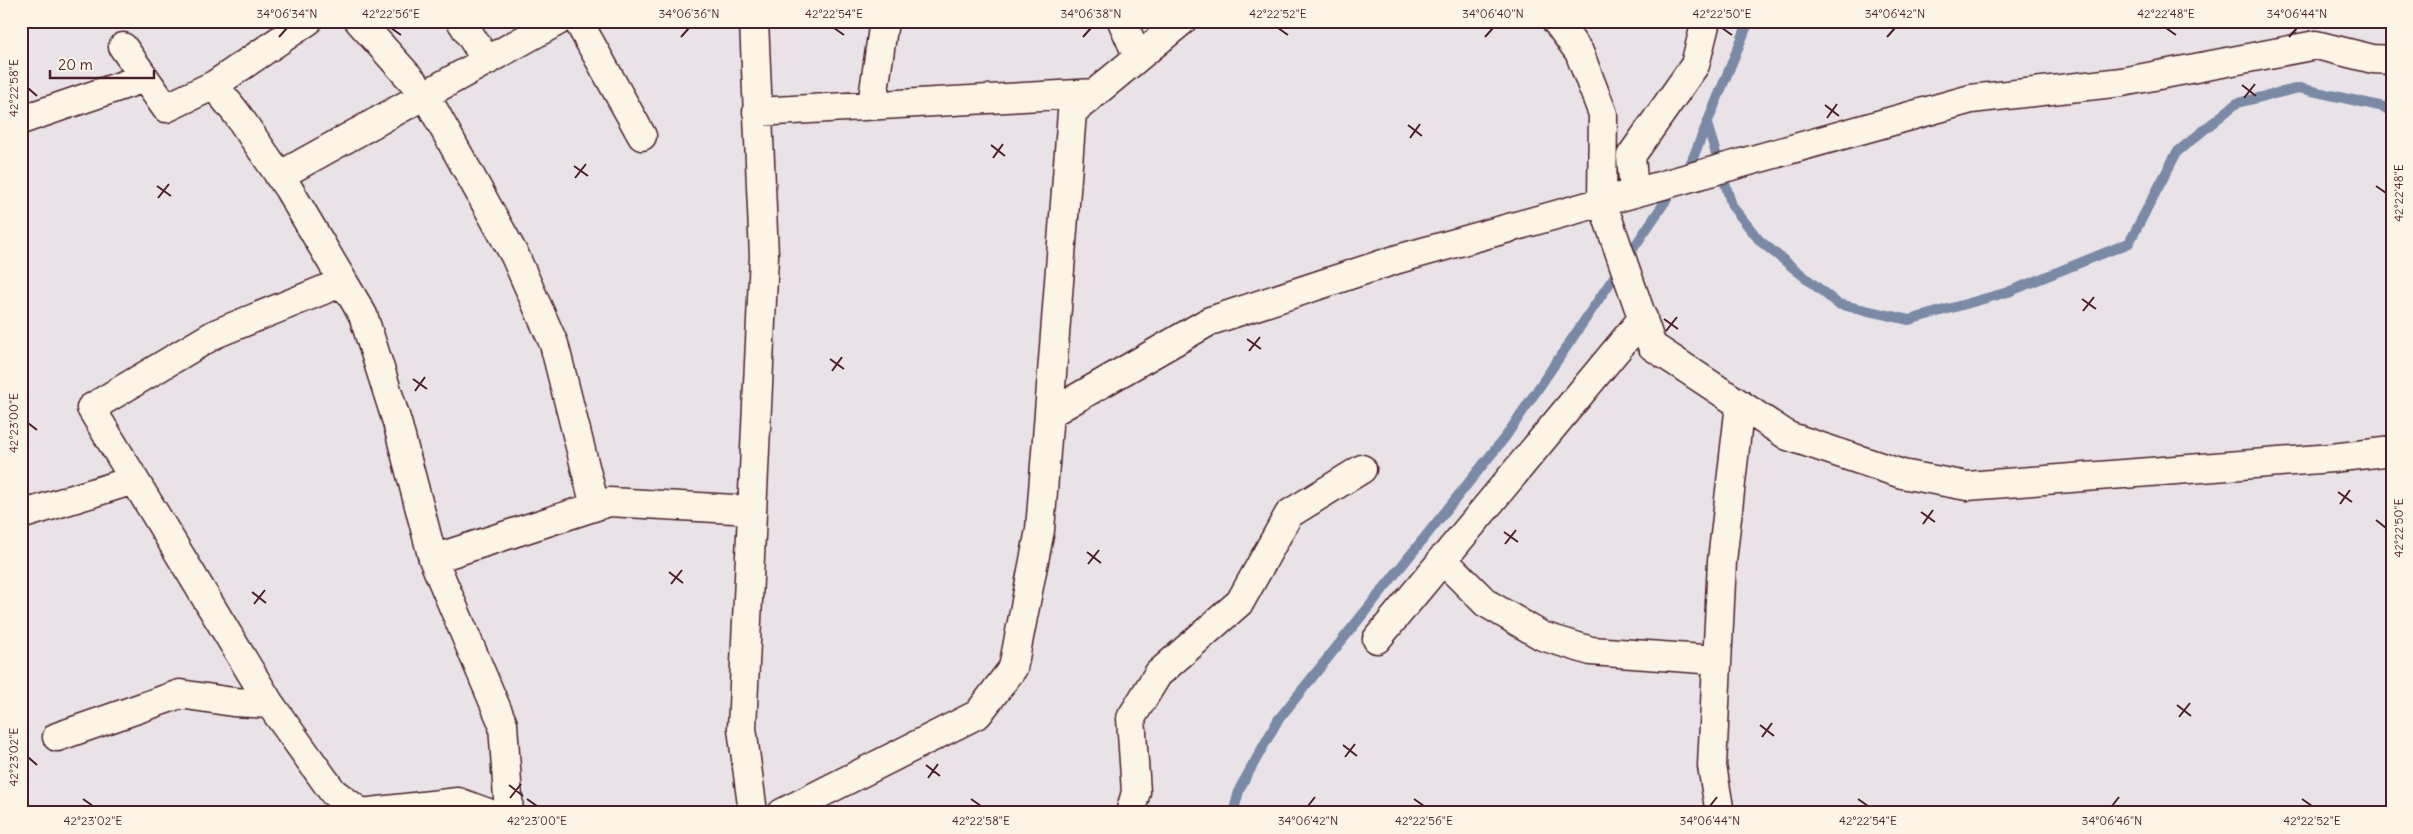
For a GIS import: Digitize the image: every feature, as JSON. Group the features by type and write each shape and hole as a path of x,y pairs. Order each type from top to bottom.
{"street":[{"path":"123,47 166,108 214,85 308,21"},
{"path":"360,21 426,96 515,256 554,344 595,506"},
{"path":"462,21 487,61"},
{"path":"279,176 558,21"},
{"path":"578,21 642,136"},
{"path":"752,813 742,728 764,256 754,21"},
{"path":"872,105 884,21"},
{"path":"1122,21 1138,57"},
{"path":"782,813 978,714 1013,668 1040,530 1072,112 1182,21"},
{"path":"1556,21 1580,52 1603,114 1602,202 1652,346 1788,436 1902,474 1968,486 2332,458 2392,451"},
{"path":"1634,193 1630,156 1695,65 1706,21"},
{"path":"1049,414 1210,321 1398,259 1971,99 2122,82 2316,46 2372,59 2392,60"},
{"path":"21,120 144,78"},
{"path":"214,85 237,114 279,176 363,315 396,422 434,559 503,724 509,813"},
{"path":"757,112 1096,93"},
{"path":"344,282 215,334 91,408 270,704 333,792 360,813 458,802 488,813"},
{"path":"1377,639 1643,318"},
{"path":"1720,813 1712,766 1717,660 1722,561 1740,404"},
{"path":"1130,813 1136,792 1131,718 1158,674 1240,602 1289,514 1362,469"},
{"path":"21,514 134,480"},
{"path":"434,559 609,502 752,510"},
{"path":"1442,559 1486,603 1542,636 1591,651 1717,660"},
{"path":"57,737 180,694 233,702 270,704"}],"waterway":[{"path":"1685,173 1690,165 1749,21"},
{"path":"1707,124 1732,206 1760,241 1838,304 1909,320 2008,292 2129,243 2177,152 2237,103 2299,88 2384,107 2392,113"},
{"path":"1233,813 1240,788 1278,720 1506,436 1675,187"}]}
